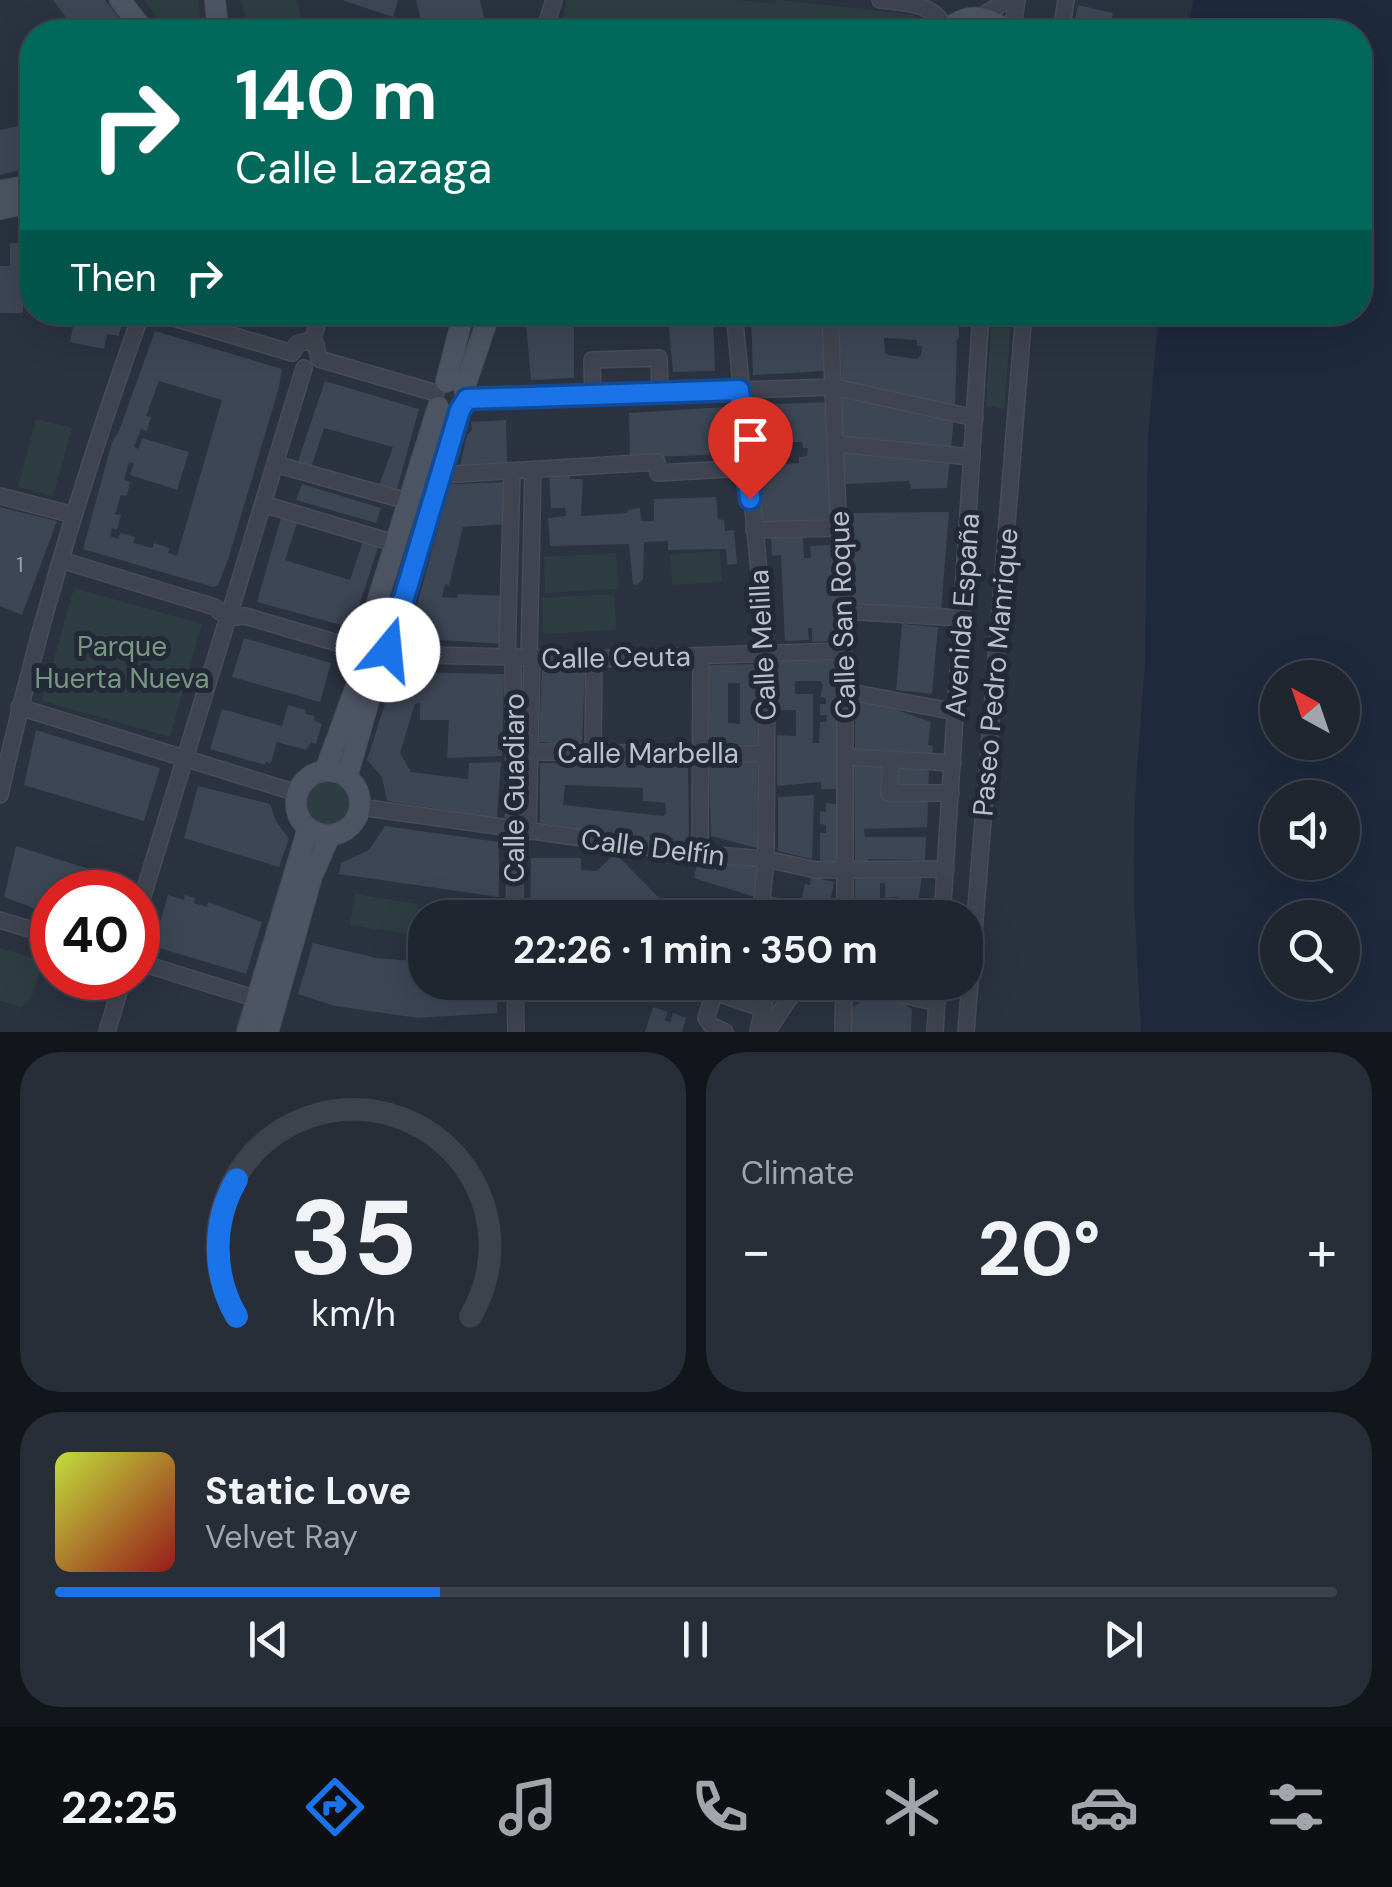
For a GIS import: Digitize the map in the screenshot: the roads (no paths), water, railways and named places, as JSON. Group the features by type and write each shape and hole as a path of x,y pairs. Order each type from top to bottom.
{"street":[{"path":"120,0 136,20"},
{"path":"883,0 933,11 942,20"},
{"path":"980,18 1008,0"},
{"path":"961,20 990,20"},
{"path":"0,795 12,714 106,412 137,325"},
{"path":"198,325 292,353"},
{"path":"312,342 317,325"},
{"path":"325,770 375,653 393,635 440,475 462,325"},
{"path":"347,777 375,653 370,628 394,543 407,501 484,325"},
{"name":"Calle Melilla","path":"735,325 767,654 766,859 762,900"},
{"name":"Calle San Roque","path":"831,325 845,691 845,900"},
{"name":"Avenida España","path":"943,900 980,325"},
{"name":"Paseo Pedro Manrique","path":"966,1032 1023,325"},
{"path":"292,353 298,344 312,342"},
{"path":"292,353 295,363 304,368 314,365 319,359 312,342"},
{"path":"592,396 592,360 659,358 660,394"},
{"path":"319,359 452,397 834,387 975,418"},
{"path":"151,870 304,368"},
{"path":"836,444 972,457"},
{"path":"440,475 657,462 658,474 746,468"},
{"path":"275,464 407,501"},
{"path":"520,658 533,470"},
{"path":"507,472 520,658"},
{"path":"0,496 74,516"},
{"path":"263,504 394,543"},
{"path":"754,530 840,528"},
{"name":"Calle Ceuta","path":"60,560 215,608 228,616 244,616 375,653 594,659 843,651"},
{"path":"842,611 962,618"},
{"path":"700,656 700,854"},
{"name":"Calle Guadiaro","path":"516,900 530,752 520,658"},
{"name":"Calle Guadiaro","path":"520,658 521,831"},
{"path":"593,754 594,659"},
{"path":"845,691 956,712"},
{"path":"12,714 186,757 297,793"},
{"name":"Calle Marbella","path":"530,752 766,754"},
{"path":"846,757 953,763"},
{"path":"890,760 890,793 951,793"},
{"path":"268,1032 312,876 330,836 350,826 360,807 358,790 347,777 325,770 309,777 297,793 298,815 308,828 330,836"},
{"name":"Calle Delfín","path":"360,807 700,854 766,859 816,870 946,869"},
{"path":"246,1032 308,828"},
{"path":"0,920 30,929"},
{"path":"160,969 257,1000"},
{"path":"713,1027 715,992 782,1008"},
{"path":"106,1032 116,1000"},
{"path":"516,1000 516,1032"},
{"path":"760,1000 761,1032"},
{"path":"761,1032 790,1000"},
{"path":"843,1032 846,1000"},
{"path":"928,1000 937,1002 936,1032"}],"water":[{"path":"1193,0 1392,0 1392,1032 1141,1032 1134,899 1135,798 1145,664 1148,436 1158,325 1372,325 1372,20 1190,20"}],"park label":[{"name":"Parque Huerta Nueva","path":"122,662"}]}
